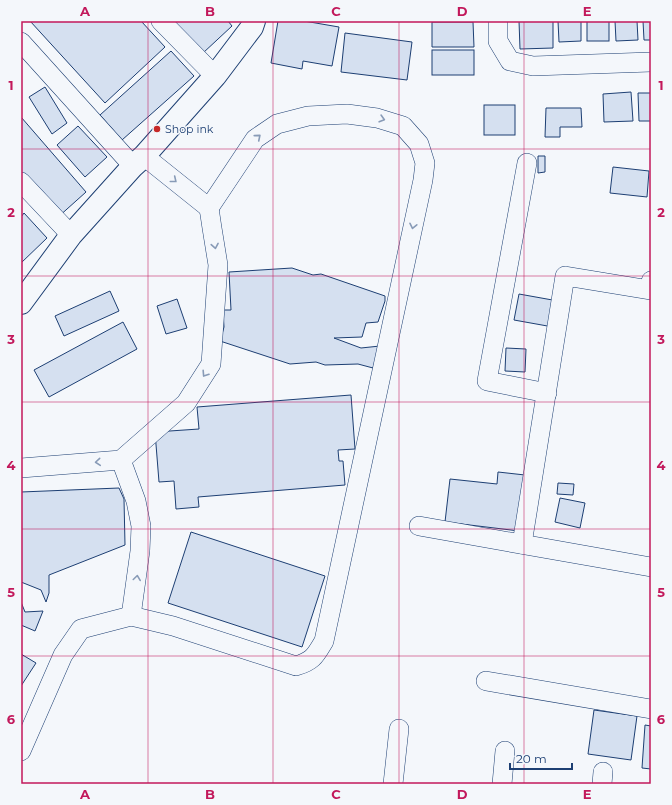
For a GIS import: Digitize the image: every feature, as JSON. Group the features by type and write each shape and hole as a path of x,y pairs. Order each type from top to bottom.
{"street":[{"path":"161,21 215,76"},
{"path":"21,303 71,235 215,76 252,27 254,21"},
{"path":"498,21 498,41 510,61 533,66 651,62"},
{"path":"21,42 138,161 209,208"},
{"path":"21,468 120,460 186,403 211,364 218,265 209,208 255,139 277,124 308,116 347,114 377,118 403,126 419,144 425,164 423,180 324,640 317,652 307,662 296,666 173,626 131,616 81,629 63,655 21,751"},
{"path":"526,163 487,381 546,393"},
{"path":"21,182 71,235"},
{"path":"522,544 565,276 650,290 651,281"},
{"path":"120,460 136,501 141,526 140,552 131,616"},
{"path":"419,526 651,567"},
{"path":"486,681 651,709"},
{"path":"393,784 399,729"},
{"path":"502,784 505,751"}],"building":[{"path":"30,21 141,21 165,47 105,103"},
{"path":"174,21 228,21 232,26 203,53"},
{"path":"278,21 304,21 339,27 332,66 303,61 302,69 271,63"},
{"path":"519,21 553,21 553,48 520,49"},
{"path":"558,21 581,21 581,41 559,42"},
{"path":"587,21 609,21 609,41 587,41"},
{"path":"615,21 637,21 638,40 616,41"},
{"path":"643,21 651,21 651,40 644,40"},
{"path":"432,22 473,22 474,47 432,47"},
{"path":"345,33 412,42 407,80 341,72"},
{"path":"432,50 474,50 474,75 432,75"},
{"path":"171,51 194,76 122,140 100,115"},
{"path":"45,87 67,123 52,134 29,97"},
{"path":"631,92 633,121 604,122 603,94"},
{"path":"638,93 651,93 651,121 639,121"},
{"path":"484,105 515,105 515,135 484,135"},
{"path":"546,108 581,108 582,127 560,127 560,137 545,137"},
{"path":"21,117 86,192 57,218 21,176"},
{"path":"78,126 107,157 85,177 57,145"},
{"path":"538,156 545,156 545,172 538,173"},
{"path":"613,167 649,171 647,197 610,193"},
{"path":"24,213 47,238 21,263 21,217"},
{"path":"292,268 313,275 321,274 385,296 385,301 378,322 366,323 362,337 334,338 361,348 380,346 373,368 358,364 325,365 316,362 290,364 220,341 224,327 223,310 231,310 229,272"},
{"path":"110,291 119,311 64,336 55,316"},
{"path":"519,294 558,301 553,327 514,320"},
{"path":"177,299 187,328 166,334 157,306"},
{"path":"123,322 137,349 49,397 34,370"},
{"path":"506,348 526,349 525,372 505,371"},
{"path":"351,395 355,449 338,450 339,461 343,461 345,485 198,497 199,507 176,509 174,481 159,482 155,432 199,429 197,407"},
{"path":"498,472 525,475 519,531 445,522 450,479 497,484"},
{"path":"558,483 574,484 573,495 557,494"},
{"path":"119,488 124,499 125,545 49,575 49,593 46,602 41,590 21,582 21,492"},
{"path":"560,498 585,503 580,528 555,522"},
{"path":"191,532 325,576 302,647 168,603"},
{"path":"21,602 25,612 43,611 35,631 21,625"},
{"path":"21,654 36,663 21,686"},
{"path":"594,710 637,716 631,760 588,754"},
{"path":"645,725 651,726 651,769 642,768"}],"place":[{"name":"Shop ink","path":"157,129"}]}
